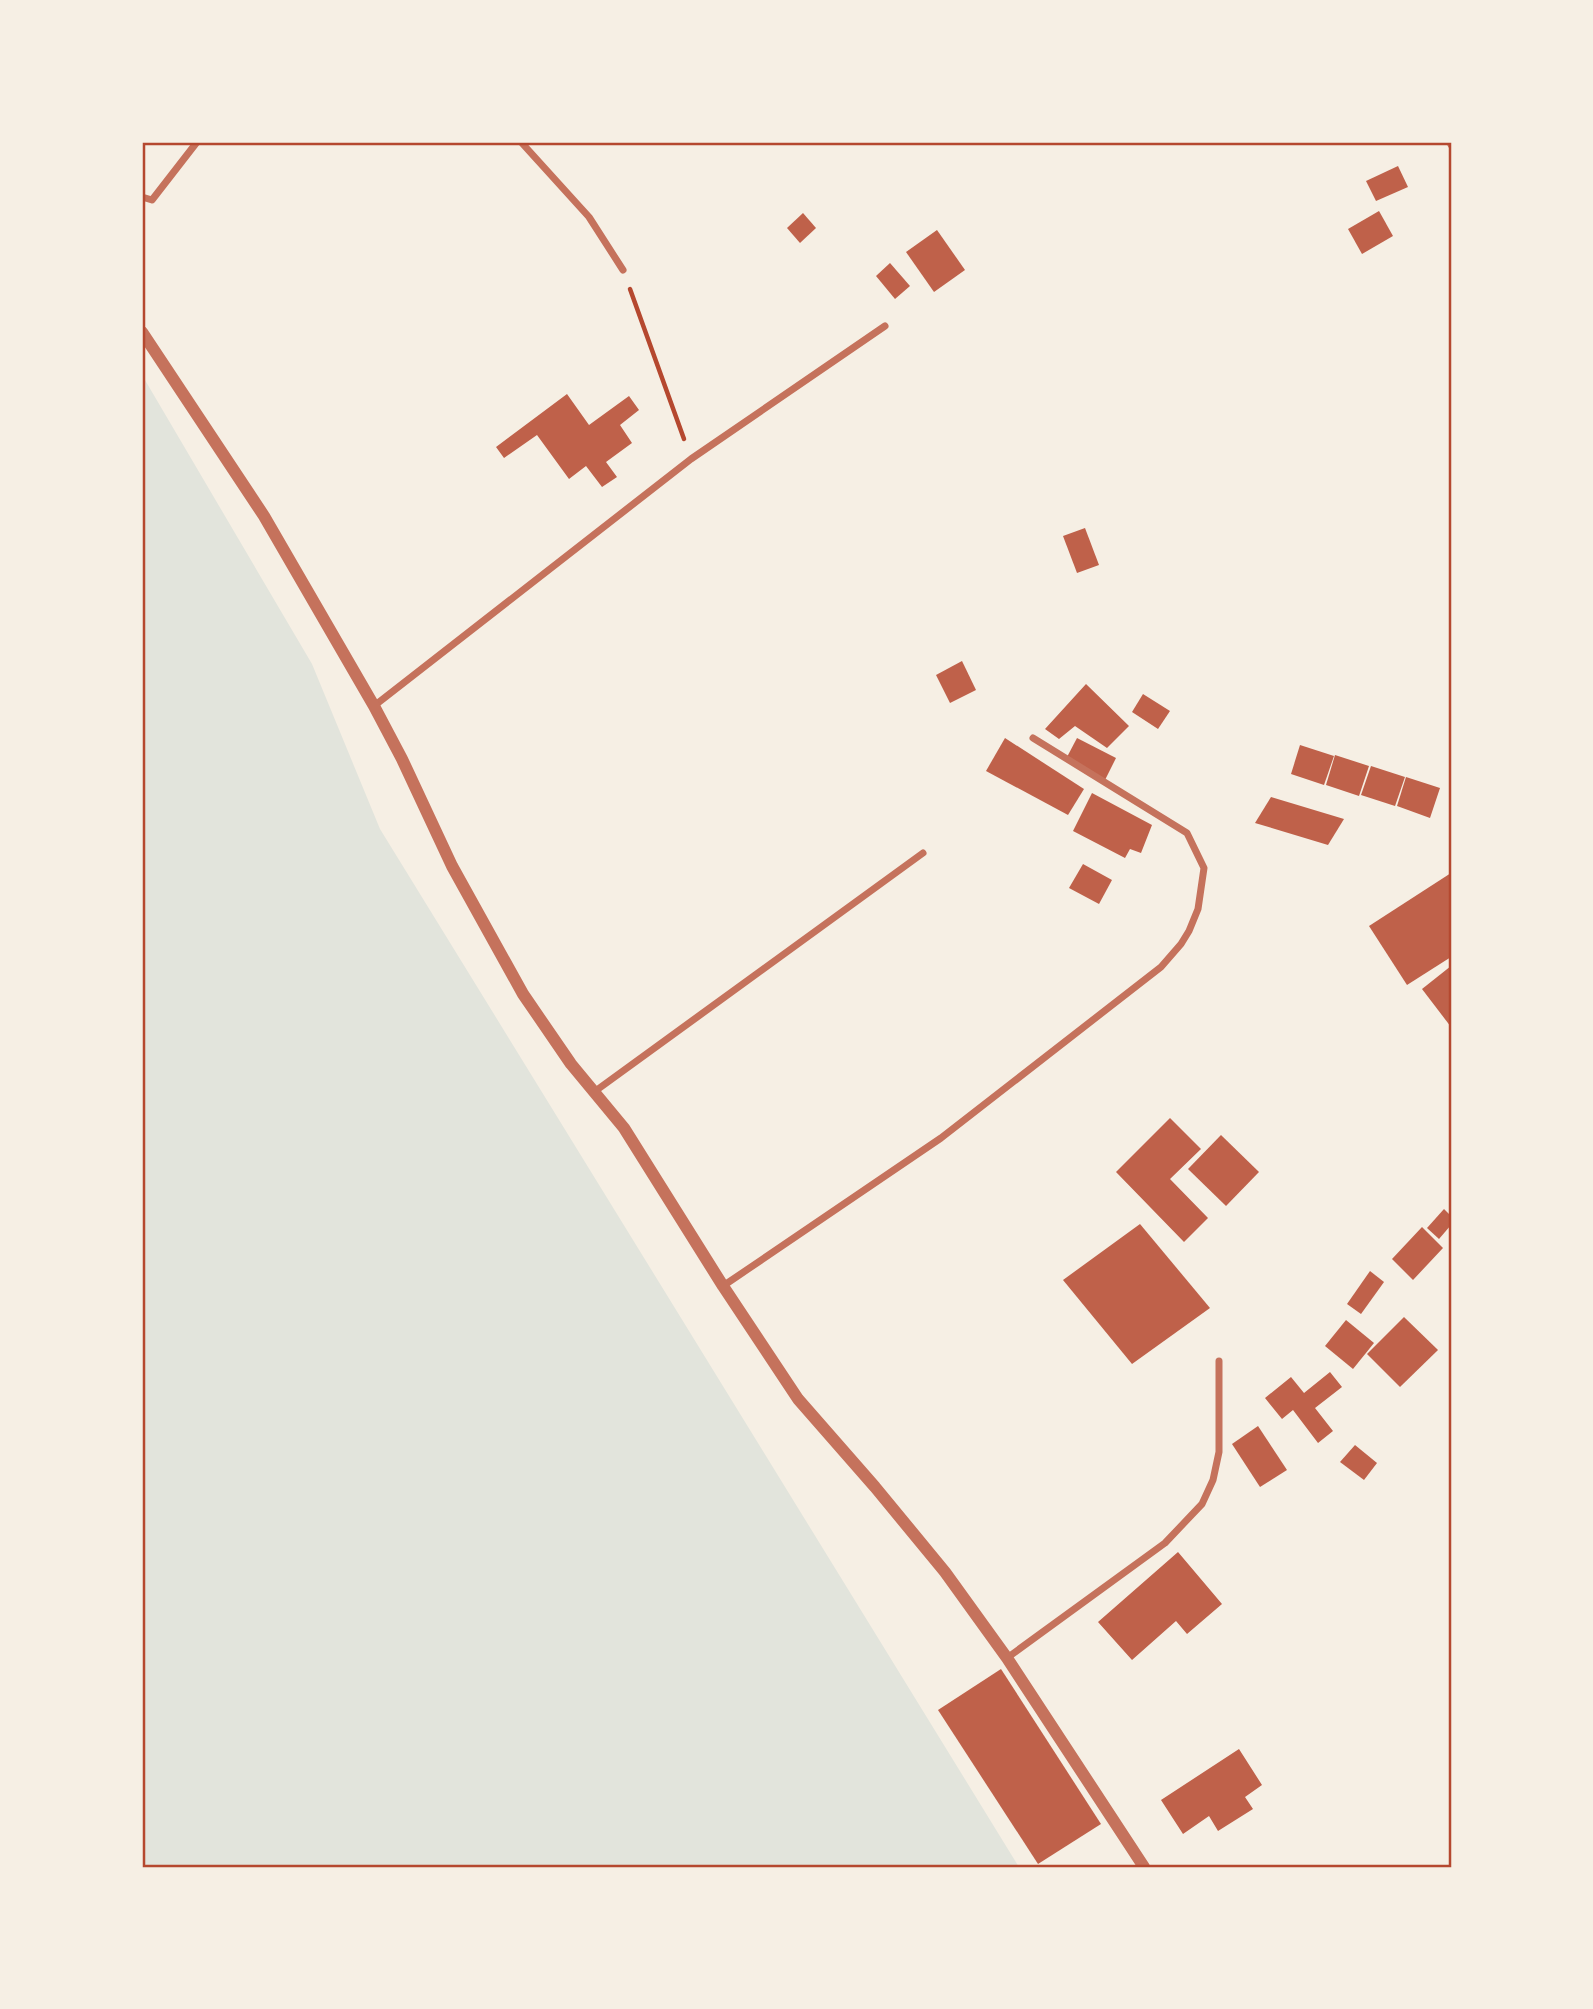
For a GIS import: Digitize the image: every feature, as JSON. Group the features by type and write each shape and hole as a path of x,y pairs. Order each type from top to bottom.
{"street":[{"path":"142,197 152,200 197,142"},
{"path":"521,142 589,217 623,270"},
{"path":"374,706 691,459 885,326"},
{"path":"142,332 264,516 374,706 452,866 523,994 571,1064 624,1128 798,1399 945,1572 1007,1658 1144,1867"},
{"path":"723,1286 941,1138 1161,967 1189,931 1198,909 1205,868 1187,833 1033,738"},
{"path":"594,1092 923,853"},
{"path":"1007,1658 1165,1543 1202,1504 1213,1480 1219,1452 1219,1361"}],"path":[{"path":"623,270 691,459"}],"shaded area":[{"path":"142,375 312,664 380,829 1019,1867 142,1867"}],"building":[{"path":"1398,166 1408,187 1376,201 1366,181"},
{"path":"1379,211 1393,236 1362,254 1348,229"},
{"path":"803,213 816,228 800,243 787,228"},
{"path":"937,230 965,270 934,292 906,252"},
{"path":"890,263 910,286 895,299 876,276"},
{"path":"567,394 589,425 629,396 639,410 620,425 632,443 606,462 617,477 602,487 586,466 569,479 537,435 504,458 496,447"},
{"path":"1085,528 1099,565 1077,573 1063,536"},
{"path":"962,661 976,690 950,703 936,675"},
{"path":"1086,684 1129,726 1107,748 1075,726 1059,739 1045,729"},
{"path":"1143,694 1170,711 1158,729 1132,712"},
{"path":"1005,738 1084,789 1068,815 986,771"},
{"path":"1077,738 1116,758 1105,780 1067,757"},
{"path":"1300,745 1334,756 1324,785 1291,774"},
{"path":"1335,755 1369,766 1359,796 1326,785"},
{"path":"1371,766 1405,777 1395,806 1361,795"},
{"path":"1406,777 1440,788 1430,818 1397,806"},
{"path":"1092,793 1152,825 1141,853 1130,849 1125,858 1073,831"},
{"path":"1271,797 1344,819 1328,845 1255,823"},
{"path":"1083,864 1112,880 1099,904 1069,888"},
{"path":"1451,873 1451,957 1407,985 1369,926"},
{"path":"1451,966 1451,1027 1422,989"},
{"path":"1170,1118 1201,1149 1170,1179 1208,1218 1184,1242 1116,1172"},
{"path":"1221,1135 1259,1172 1226,1206 1188,1169"},
{"path":"1444,1209 1451,1216 1451,1225 1439,1239 1427,1228"},
{"path":"1140,1224 1210,1308 1132,1364 1063,1280"},
{"path":"1422,1227 1443,1248 1413,1280 1392,1259"},
{"path":"1370,1271 1384,1282 1361,1314 1347,1304"},
{"path":"1404,1317 1438,1350 1400,1387 1367,1354"},
{"path":"1346,1320 1374,1343 1353,1369 1325,1346"},
{"path":"1330,1372 1342,1387 1315,1408 1333,1431 1318,1443 1293,1410 1282,1419 1265,1398 1291,1377 1304,1393"},
{"path":"1258,1426 1287,1470 1260,1487 1232,1444"},
{"path":"1355,1445 1377,1463 1364,1480 1340,1462"},
{"path":"1178,1552 1222,1604 1187,1634 1176,1621 1132,1660 1098,1622"},
{"path":"1001,1669 1101,1824 1038,1864 938,1710"},
{"path":"1239,1749 1262,1785 1245,1797 1253,1809 1218,1831 1209,1816 1183,1834 1161,1800"}]}
